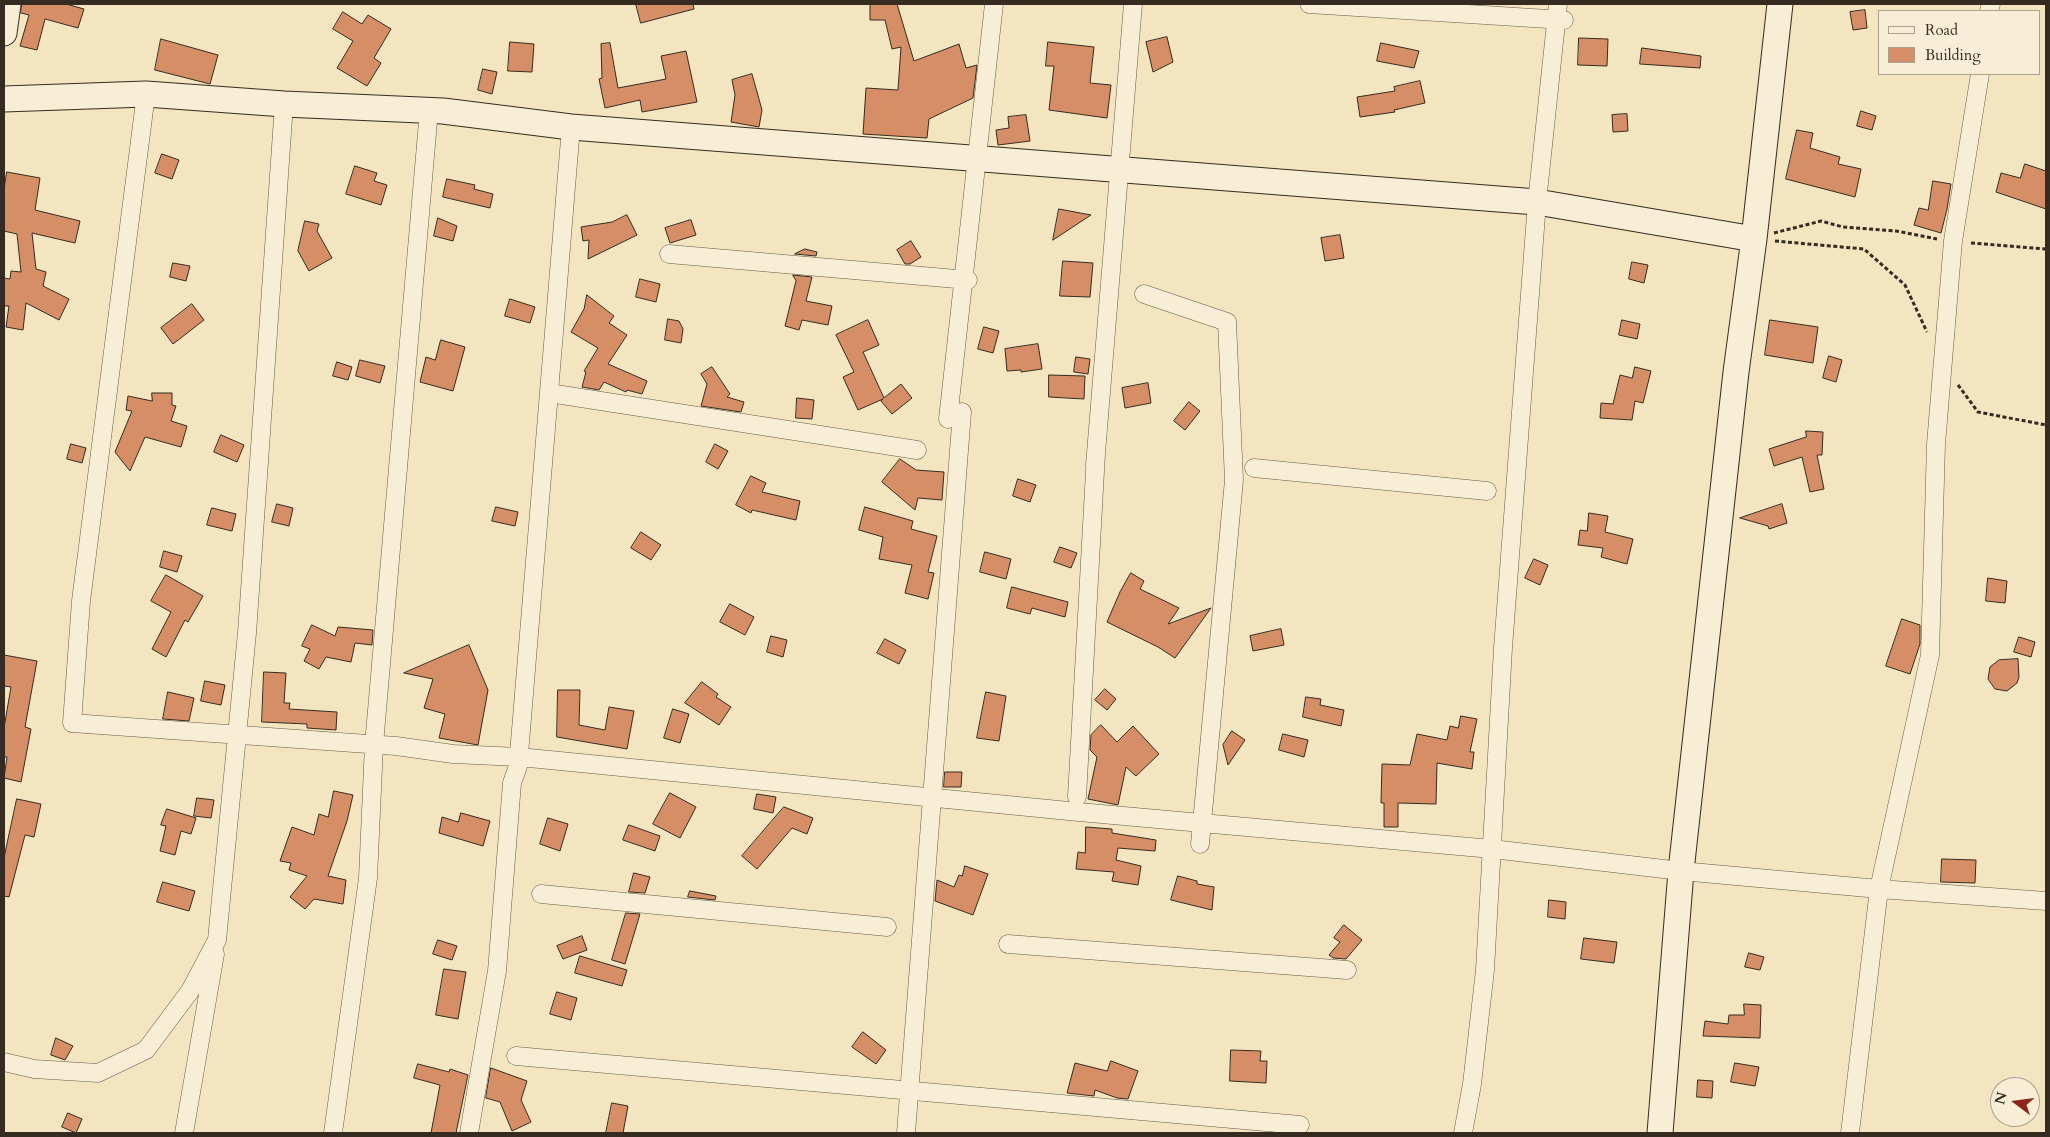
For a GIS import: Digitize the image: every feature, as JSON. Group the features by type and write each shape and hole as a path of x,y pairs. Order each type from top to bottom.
{"street":[{"path":"4,33 8,4"},
{"path":"906,1133 955,415 994,4"},
{"path":"1077,797 1096,446 1133,4"},
{"path":"1309,4 1561,12 1537,202 1503,648 1485,970 1472,1084 1464,1133"},
{"path":"1660,1133 1681,871 1736,372 1754,239 1780,4"},
{"path":"1850,1133 1879,889 1930,654 1936,444 1953,241 1980,75"},
{"path":"4,99 146,94 284,104 429,110 571,128 1537,202 1754,239"},
{"path":"146,94 81,601 72,723 374,745 453,754 518,757 1069,811 1492,849 1681,871 1879,889 2046,901"},
{"path":"184,1133 217,940 236,735 248,633 284,104"},
{"path":"333,1133 368,878 374,745 429,110"},
{"path":"470,1133 497,970 512,783 518,766 571,128"},
{"path":"670,254 968,280"},
{"path":"1144,294 1227,322 1234,480 1200,844"},
{"path":"549,393 918,450"},
{"path":"1095,465 1096,446"},
{"path":"1254,468 1487,491"},
{"path":"541,894 887,927"},
{"path":"4,1062 34,1069 98,1073 146,1050 190,991 217,940"},
{"path":"1008,944 1347,970"},
{"path":"516,1056 1300,1125"}],"path":[{"path":"1754,239 1821,221 1843,227 1896,231 1953,241 2046,249"},
{"path":"1754,239 1864,249 1905,285 1943,365 1978,412 2046,425"}],"building":[{"path":"22,4 66,4 84,9 78,28 45,19 37,50 20,46 29,15 21,13"},
{"path":"636,4 693,4 694,9 641,23"},
{"path":"897,4 914,61 959,44 966,68 977,65 973,98 929,119 927,138 863,134 866,88 898,90 901,47 892,49 885,20 870,20 870,5"},
{"path":"1865,10 1867,28 1853,30 1850,12"},
{"path":"343,12 362,24 368,15 391,29 374,58 381,63 367,86 337,68 353,41 333,29"},
{"path":"1167,37 1173,62 1153,72 1146,42"},
{"path":"1579,38 1608,39 1607,66 1578,65"},
{"path":"161,39 218,55 210,84 155,70"},
{"path":"510,42 534,44 532,72 508,71"},
{"path":"1048,42 1094,47 1090,83 1111,85 1107,118 1049,110 1054,66 1046,66"},
{"path":"610,43 618,88 666,79 661,56 686,51 697,102 642,112 640,100 605,108 599,79 602,78 601,44"},
{"path":"1381,43 1419,51 1414,68 1377,61"},
{"path":"1642,48 1701,56 1700,68 1640,64"},
{"path":"483,69 497,72 492,94 478,90"},
{"path":"752,74 762,110 759,127 731,122 735,95 732,80"},
{"path":"1420,81 1425,103 1394,110 1395,112 1360,117 1357,97 1395,91 1394,87"},
{"path":"1861,111 1876,116 1872,130 1857,126"},
{"path":"1627,114 1628,131 1613,132 1612,115"},
{"path":"1026,115 1030,141 998,145 996,130 1009,128 1008,117"},
{"path":"1797,130 1813,133 1810,148 1840,157 1838,164 1861,169 1855,197 1786,179"},
{"path":"162,154 179,160 172,179 155,173"},
{"path":"2025,164 2046,171 2046,209 1996,192 2001,173 2020,178"},
{"path":"355,166 377,173 374,181 387,185 381,205 346,194"},
{"path":"7,172 40,178 35,210 80,221 75,243 32,233 36,269 46,272 43,286 69,299 59,320 26,303 23,330 6,327 9,306 4,306 4,278 10,279 11,271 21,272 17,234 4,231 4,190"},
{"path":"447,179 475,185 474,189 493,194 490,208 443,197"},
{"path":"1933,181 1951,184 1941,233 1914,225 1919,208 1928,210"},
{"path":"1059,209 1091,215 1053,240"},
{"path":"627,215 637,235 588,259 589,240 583,241 581,227 612,222"},
{"path":"438,218 457,226 453,241 434,236"},
{"path":"691,220 696,235 670,243 665,228"},
{"path":"305,221 319,224 317,231 332,258 309,271 298,251"},
{"path":"1340,235 1344,258 1325,261 1321,238"},
{"path":"911,241 921,257 910,264 905,264 897,250"},
{"path":"805,249 817,252 816,256 795,254"},
{"path":"1063,261 1093,263 1090,297 1060,296"},
{"path":"1632,262 1648,265 1644,283 1629,279"},
{"path":"173,263 190,266 186,281 170,277"},
{"path":"793,275 812,277 806,301 832,306 828,325 802,320 799,330 785,326 796,281"},
{"path":"640,279 660,284 656,302 636,297"},
{"path":"587,295 614,316 609,323 627,335 608,364 647,381 642,394 627,390 626,392 604,382 599,390 582,387 586,372 584,371 598,348 571,332 584,309"},
{"path":"510,299 535,307 530,323 505,316"},
{"path":"192,304 204,320 173,344 161,328"},
{"path":"668,319 679,321 683,329 681,343 665,340"},
{"path":"868,320 879,345 863,352 884,398 901,384 912,398 892,414 881,401 883,399 858,410 843,377 854,372 836,335"},
{"path":"1622,320 1640,324 1637,339 1619,335"},
{"path":"1770,320 1818,327 1813,363 1765,355"},
{"path":"984,327 999,331 993,353 978,349"},
{"path":"441,340 465,347 453,391 420,382 426,357 435,360"},
{"path":"1038,344 1042,369 1021,372 1021,370 1007,371 1005,349"},
{"path":"1829,356 1842,360 1836,382 1823,378"},
{"path":"1076,357 1090,359 1088,374 1074,372"},
{"path":"360,360 385,366 380,383 356,376"},
{"path":"337,362 352,367 348,380 333,376"},
{"path":"712,367 730,394 727,397 744,402 741,412 701,406 707,384 701,374"},
{"path":"1635,367 1651,371 1643,403 1635,401 1632,420 1600,418 1601,403 1613,404 1620,375 1632,378"},
{"path":"1049,375 1085,376 1084,399 1049,397"},
{"path":"1148,383 1151,403 1125,408 1122,388"},
{"path":"152,393 172,393 172,405 176,406 171,421 187,426 181,447 145,437 130,471 115,452 132,411 126,410 128,396 152,401"},
{"path":"797,398 814,400 812,419 796,418"},
{"path":"1189,402 1200,411 1185,430 1174,421"},
{"path":"1806,431 1823,432 1822,455 1817,455 1824,489 1810,492 1802,457 1774,466 1769,449 1806,437"},
{"path":"221,435 244,445 237,462 214,452"},
{"path":"71,444 86,448 82,463 67,459"},
{"path":"715,444 728,451 718,469 706,462"},
{"path":"900,459 916,470 944,472 942,500 918,498 915,510 882,482"},
{"path":"751,476 766,483 762,492 800,501 796,520 752,510 751,513 736,505"},
{"path":"1018,479 1036,485 1030,502 1013,496"},
{"path":"277,504 293,508 289,526 272,522"},
{"path":"1782,504 1787,523 1769,529 1768,526 1740,518"},
{"path":"496,507 518,512 515,526 492,521"},
{"path":"865,507 913,521 911,529 937,536 928,572 934,573 928,599 905,593 912,565 879,559 883,537 859,530"},
{"path":"212,508 236,514 232,531 207,525"},
{"path":"1589,513 1608,516 1605,532 1633,539 1627,564 1601,557 1603,548 1578,545 1580,530 1587,531"},
{"path":"641,532 661,545 651,560 631,548"},
{"path":"1060,547 1077,553 1071,568 1054,562"},
{"path":"164,551 182,556 177,572 160,567"},
{"path":"985,552 1011,559 1006,579 980,572"},
{"path":"1534,559 1548,565 1540,585 1525,578"},
{"path":"1131,573 1144,581 1140,589 1179,608 1168,624 1211,608 1175,658 1158,647 1107,622 1120,592"},
{"path":"166,575 203,596 188,622 185,620 166,657 152,649 171,612 151,601"},
{"path":"1988,578 2007,581 2005,603 1986,601"},
{"path":"1012,587 1068,602 1065,617 1032,608 1030,614 1007,608"},
{"path":"730,604 754,617 745,635 720,622"},
{"path":"1902,619 1920,625 1920,644 1910,674 1886,666"},
{"path":"312,625 335,636 338,627 373,630 372,645 355,643 351,662 326,657 319,669 304,661 310,649 302,646"},
{"path":"1281,629 1284,645 1253,651 1250,636"},
{"path":"771,636 787,640 783,657 767,652"},
{"path":"2019,637 2035,642 2031,657 2014,652"},
{"path":"885,639 906,650 899,664 877,653"},
{"path":"469,645 488,690 478,745 439,738 445,714 424,708 433,679 404,673"},
{"path":"4,655 37,661 25,727 31,729 21,782 4,778 7,757 4,757 4,728 11,687 4,686"},
{"path":"2018,659 2019,677 2017,683 2007,691 1995,689 1988,679 1990,667 1999,660"},
{"path":"264,672 286,673 284,703 290,703 289,709 337,712 336,730 307,728 307,724 262,722"},
{"path":"205,681 225,685 221,705 201,701"},
{"path":"702,682 718,694 716,697 731,707 719,725 685,703"},
{"path":"1105,689 1116,699 1107,710 1095,700"},
{"path":"558,690 580,690 579,725 605,730 609,707 634,711 627,749 557,737"},
{"path":"168,692 194,698 189,721 163,719"},
{"path":"986,692 1006,696 999,741 977,738"},
{"path":"1306,697 1321,699 1320,705 1344,710 1341,726 1303,717"},
{"path":"673,709 689,714 680,743 664,738"},
{"path":"1461,716 1477,719 1470,752 1474,752 1472,769 1437,763 1436,804 1398,803 1398,827 1384,827 1384,803 1381,803 1382,764 1410,765 1417,734 1447,740 1450,726 1458,728"},
{"path":"1101,725 1117,742 1133,726 1159,754 1136,776 1126,767 1118,805 1088,799 1097,757 1090,750 1091,735"},
{"path":"1232,731 1245,740 1228,765 1223,745"},
{"path":"1283,734 1308,740 1304,757 1279,750"},
{"path":"945,772 962,772 961,787 944,787"},
{"path":"334,791 353,795 347,821 328,876 346,880 343,904 314,899 305,909 290,897 307,876 289,870 291,863 280,861 292,827 314,835 319,814 328,817"},
{"path":"670,793 696,807 680,838 653,824"},
{"path":"757,794 776,797 773,813 754,809"},
{"path":"197,798 214,800 211,818 194,816"},
{"path":"17,799 41,804 34,837 25,835 9,897 4,896 4,858"},
{"path":"784,807 813,818 807,834 792,828 757,869 742,856"},
{"path":"167,809 196,818 191,834 181,831 175,855 160,851 166,826 161,825"},
{"path":"461,813 490,821 483,846 439,833 442,817 458,822"},
{"path":"548,818 568,824 560,851 540,844"},
{"path":"629,825 660,836 655,851 623,840"},
{"path":"1086,827 1112,829 1112,833 1156,840 1155,851 1118,848 1116,860 1141,866 1138,885 1112,881 1114,872 1076,869 1078,852 1085,853"},
{"path":"1942,859 1976,860 1975,883 1941,882"},
{"path":"965,866 988,874 973,915 935,901 937,880 954,887 959,875 962,876"},
{"path":"634,873 650,877 645,893 629,892"},
{"path":"1178,876 1197,881 1197,884 1214,887 1212,910 1171,900"},
{"path":"163,882 195,891 189,911 157,902"},
{"path":"690,891 716,896 715,900 688,897"},
{"path":"1549,900 1566,902 1565,919 1548,917"},
{"path":"626,913 640,914 625,964 612,960"},
{"path":"1344,925 1362,940 1346,959 1333,958 1329,955 1340,942 1334,938"},
{"path":"582,936 587,950 563,959 557,946"},
{"path":"1584,938 1617,942 1614,963 1581,959"},
{"path":"438,940 457,946 452,960 433,954"},
{"path":"1749,953 1764,957 1760,970 1745,967"},
{"path":"580,956 627,970 622,986 575,973"},
{"path":"444,969 466,972 458,1019 436,1015"},
{"path":"557,992 577,998 571,1020 550,1014"},
{"path":"1744,1004 1761,1005 1760,1038 1703,1036 1705,1021 1728,1024 1729,1015 1744,1015"},
{"path":"863,1032 886,1050 876,1064 852,1047"},
{"path":"56,1038 73,1046 65,1060 51,1055"},
{"path":"1231,1050 1261,1051 1260,1061 1267,1061 1266,1083 1230,1081"},
{"path":"1111,1061 1138,1071 1128,1099 1117,1098 1095,1090 1094,1096 1067,1093 1075,1063 1107,1071"},
{"path":"1735,1063 1759,1067 1755,1086 1731,1082"},
{"path":"418,1064 449,1072 450,1069 468,1075 456,1133 431,1133 440,1085 414,1078"},
{"path":"491,1068 527,1081 521,1100 531,1122 512,1131 500,1102 486,1098"},
{"path":"1698,1080 1713,1081 1712,1098 1697,1097"},
{"path":"612,1103 628,1106 623,1133 606,1133"},
{"path":"68,1113 82,1119 76,1133 62,1127"}]}
